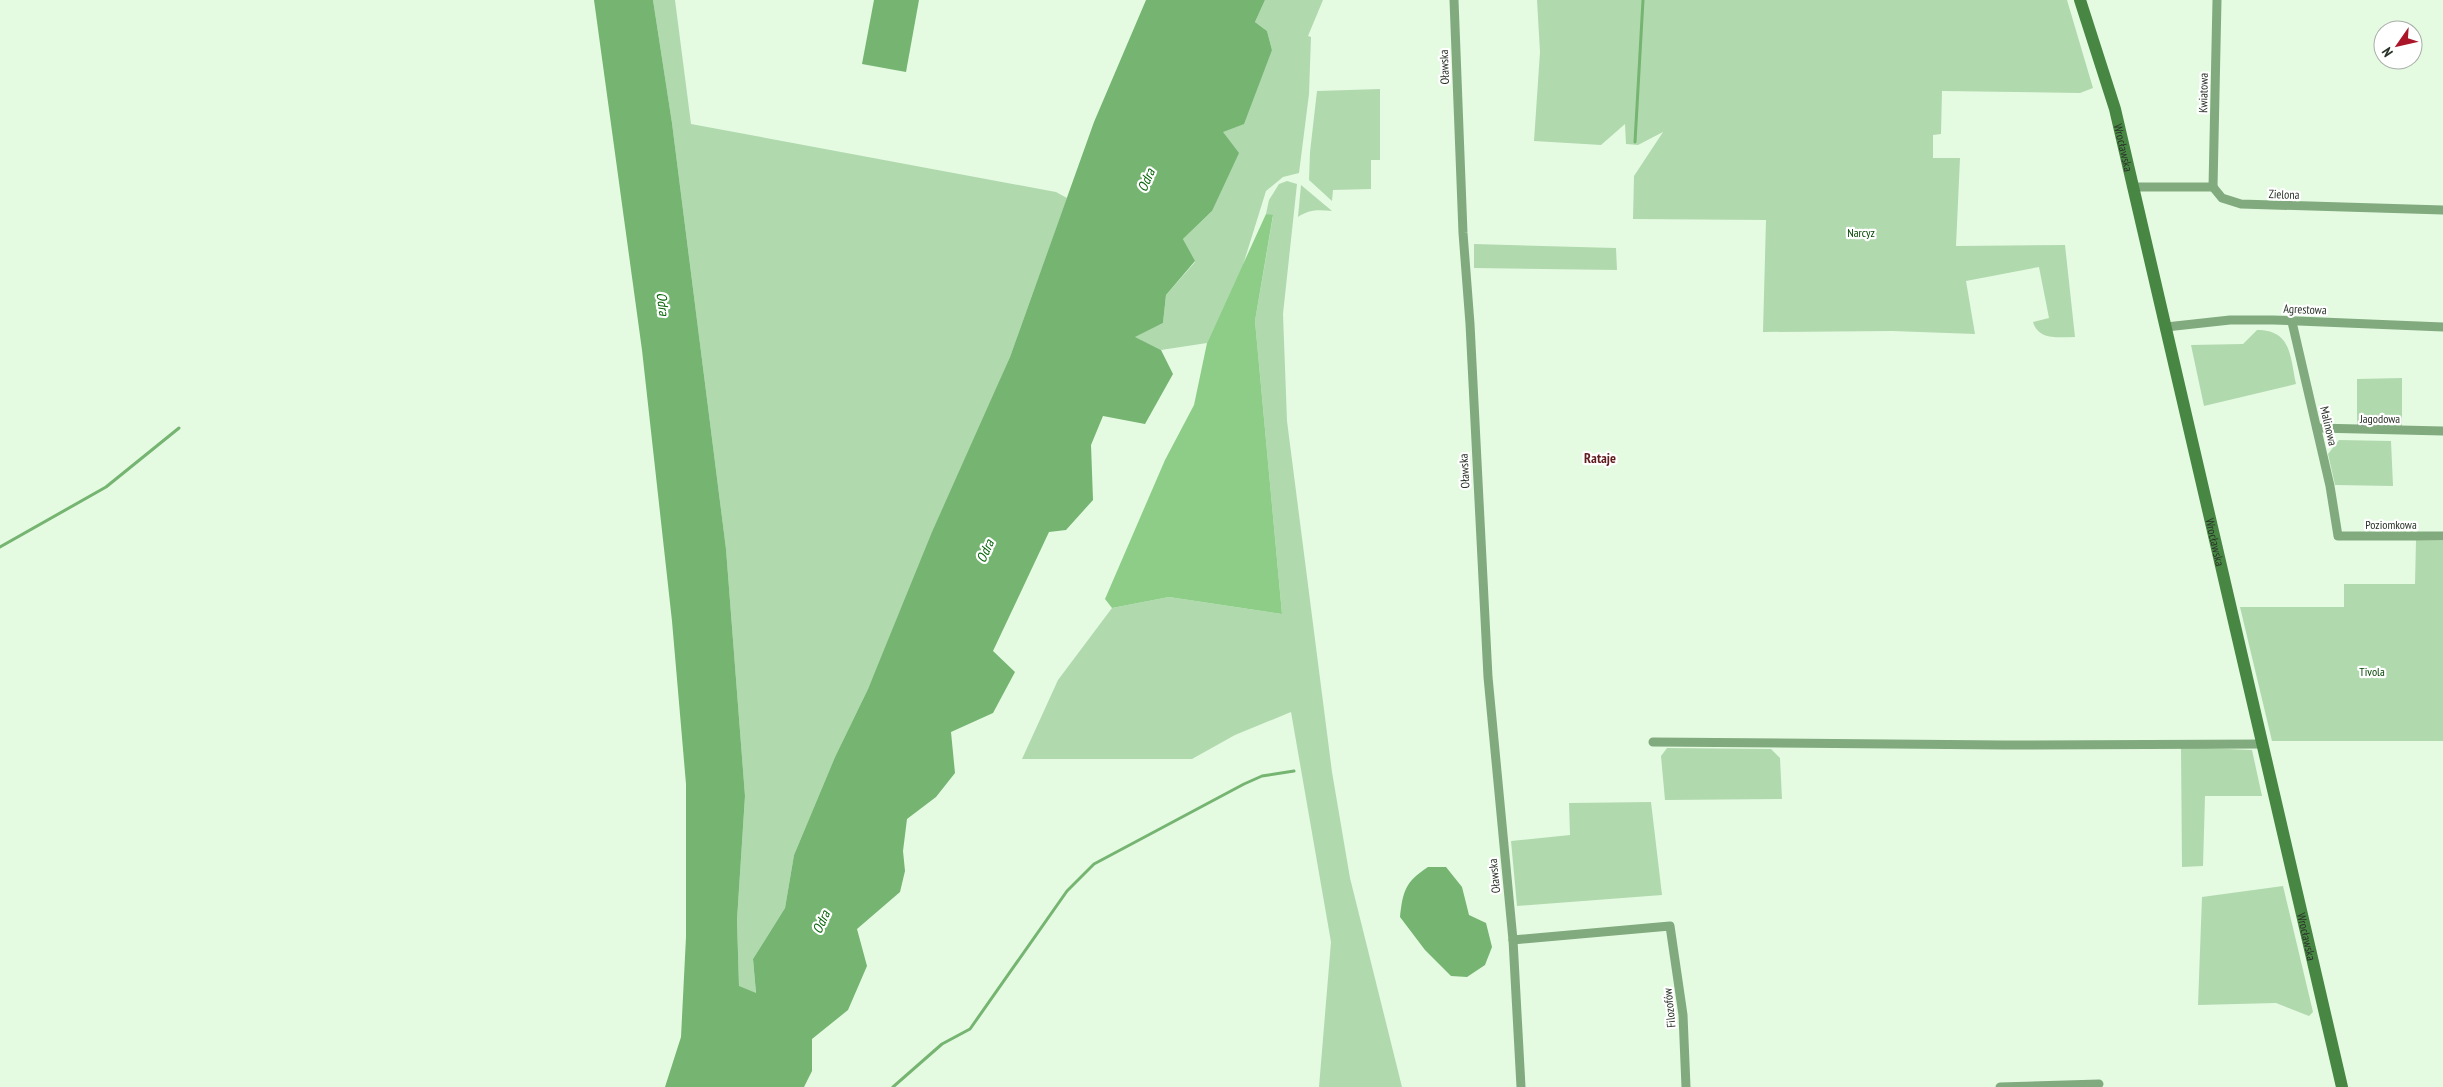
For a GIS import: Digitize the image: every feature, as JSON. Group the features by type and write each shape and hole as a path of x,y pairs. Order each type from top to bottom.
{"street":[{"name":"Oławska","path":"1454,0 1463,233 1470,324 1488,677 1513,940 1521,1087"},
{"name":"Wrocławska","path":"2080,0 2114,109 2342,1087"},
{"name":"Kwiatowa","path":"2214,187 2217,0"},
{"path":"2132,187 2214,187"},
{"name":"Zielona","path":"2214,187 2222,198 2241,204 2443,210"},
{"name":"Agrestowa","path":"2166,327 2230,320 2443,327"},
{"name":"Malinowa","path":"2292,322 2317,428 2338,536"},
{"name":"Jagodowa","path":"2317,428 2443,431"},
{"name":"Poziomkowa","path":"2338,536 2443,536"},
{"path":"1653,742 1994,745 2262,744"},
{"name":"Filozofów","path":"1513,940 1670,926 1683,1014 1686,1087"},
{"path":"2000,1087 2099,1084"}],"green space":[{"path":"653,0 675,0 691,124 1056,192 1067,198 1010,357 868,689 835,757 794,855 785,908 753,959 756,994 739,987 737,920 745,796 726,549 672,123"},
{"path":"1265,0 1323,0 1308,36 1311,37 1309,94 1299,173 1283,177 1266,191 1243,265 1207,343 1161,350 1134,337 1163,323 1166,295 1195,262 1183,239 1212,211 1223,131 1272,50 1267,31 1255,22"},
{"name":"Narcyz","path":"1537,0 2067,0 2093,88 2080,93 1942,91 1941,134 1933,135 1933,158 1960,158 1956,246 2065,245 2075,337 2050,337 2036,328 2033,322 2049,318 2039,267 1966,281 1975,334 1892,331 1763,332 1766,220 1633,219 1634,176 1663,132 1638,145 1626,144 1625,124 1601,145 1534,141 1540,52"},
{"path":"1380,89 1380,160 1371,160 1371,189 1333,190 1332,201 1309,180 1310,152 1317,91"},
{"path":"1287,181 1297,184 1283,314 1287,421 1332,772 1350,878 1402,1087 1319,1087 1331,942 1291,712 1235,735 1192,759 1022,759 1058,680 1112,608 1169,597 1282,614 1255,321 1273,216 1266,214 1269,200 1279,184"},
{"path":"1301,185 1332,211 1311,211 1298,217"},
{"path":"1474,244 1616,248 1617,270 1474,268"},
{"path":"2257,330 2268,331 2283,340 2290,355 2296,384 2204,406 2191,345 2243,344"},
{"path":"2402,378 2402,426 2357,426 2357,379"},
{"path":"2339,440 2391,441 2393,486 2335,485 2328,454"},
{"name":"Tivola","path":"2416,540 2443,541 2443,741 2272,741 2240,607 2344,607 2344,584 2415,584"},
{"path":"2181,747 2252,750 2262,796 2205,796 2203,866 2182,867"},
{"path":"1667,748 1771,749 1780,758 1782,799 1665,800 1661,756"},
{"path":"1651,802 1662,895 1517,906 1511,841 1570,835 1569,803"},
{"path":"2283,886 2313,1012 2309,1016 2276,1003 2198,1005 2202,897"}],"shaded area":[{"path":"1266,214 1273,215 1255,321 1282,614 1169,597 1112,608 1105,599 1165,460 1194,405 1207,343"}],"water":[{"name":"Odra","path":"594,0 653,0 672,123 726,549 745,796 737,920 739,986 756,993 753,959 785,908 794,855 835,757 868,689 932,532 1010,357 1094,122 1146,0 1265,0 1255,22 1267,31 1272,50 1244,124 1223,132 1239,153 1212,211 1183,239 1195,261 1166,295 1163,323 1135,337 1161,350 1173,374 1145,424 1103,416 1091,445 1093,500 1066,530 1049,532 993,651 1015,672 993,713 951,732 955,773 936,797 907,819 903,851 905,871 900,892 857,929 867,966 848,1010 812,1039 812,1071 804,1087 665,1087 681,1037 686,937 686,784 672,621 642,350"},
{"path":"874,0 919,0 906,72 862,64"},
{"path":"1428,867 1446,867 1462,887 1469,915 1486,923 1492,947 1485,965 1467,977 1451,976 1425,950 1400,917 1406,888 1414,877"}],"waterway":[{"path":"1635,142 1643,0"},
{"path":"0,547 106,487 179,428"},
{"path":"893,1087 942,1044 970,1029 1067,891 1094,864 1244,784 1262,776 1294,771"}],"district":[{"name":"Rataje","path":"1600,458"}]}
